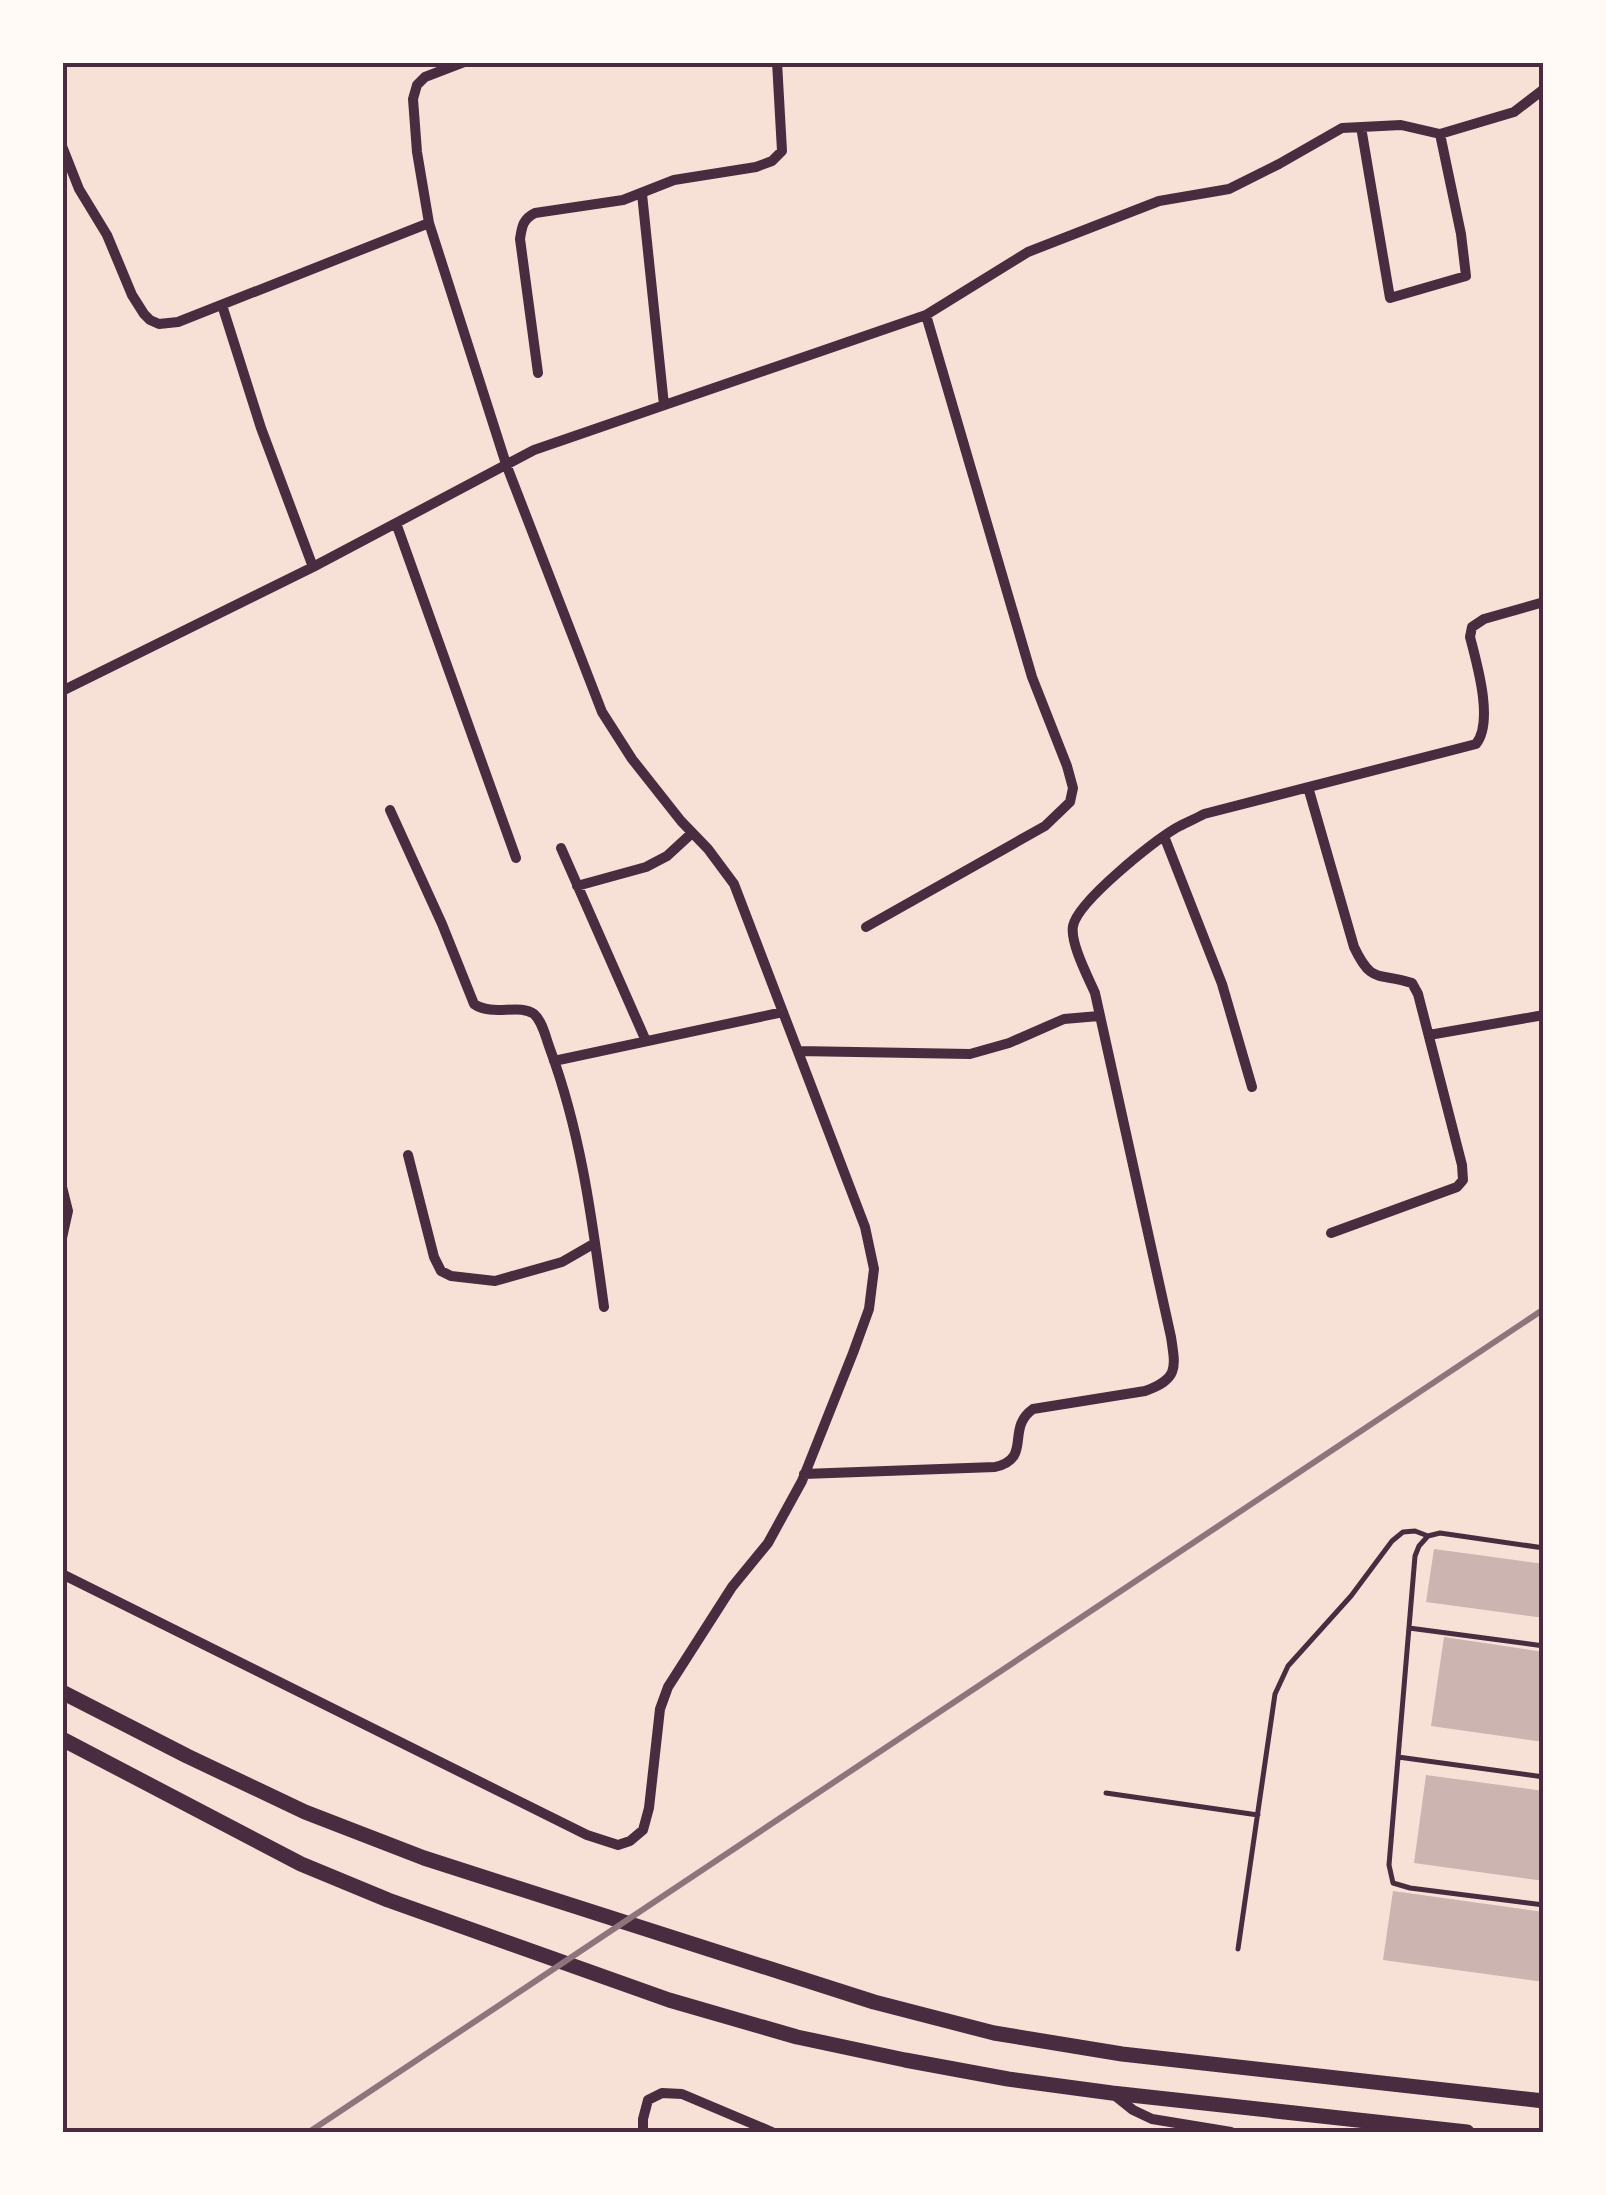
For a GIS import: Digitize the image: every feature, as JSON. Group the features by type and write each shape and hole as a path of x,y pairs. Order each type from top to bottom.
{"highway":[{"path":"62,1692 305,1812 424,1858 874,2002 1012,2036 1122,2054 1544,2101"},
{"path":"62,1739 301,1864 481,1934 669,2000 797,2037 1008,2079 1468,2132"}],"street":[{"path":"62,1574 587,1835 618,1845 643,1830 650,1808 660,1710 668,1686 732,1587 768,1544 804,1474 869,1309 874,1269 865,1227 734,884 632,759 602,712 506,464 429,223 417,152 413,99 417,85 464,62"},
{"path":"538,373 520,239 526,217 602,204 642,194 661,183 756,167 772,160 782,151 777,62"},
{"path":"62,691 313,567 534,450 926,316 1028,252 1159,201 1230,188 1342,128 1402,125 1440,134 1514,112 1544,89"},
{"path":"1361,127 1390,298 1466,276 1440,134"},
{"path":"62,146 80,189 108,235 132,295 150,320 159,324 178,322 429,223"},
{"path":"642,194 664,405"},
{"path":"222,305 261,428 313,567"},
{"path":"866,927 1045,826 1070,802 1073,788 1032,677 926,316"},
{"path":"396,523 516,858"},
{"path":"804,1474 1008,1463 1016,1455 1020,1425 1033,1409 1145,1391 1171,1376 1176,1364 1095,994 1076,946 1073,924 1096,895 1142,852 1204,814 1476,744 1485,722 1470,637 1472,627 1484,619 1544,602"},
{"path":"1308,787 1362,964 1373,975 1412,983 1418,994 1463,1180 1457,1187 1331,1232"},
{"path":"390,810 474,1004 484,1010 522,1010 534,1015 541,1025 584,1166 604,1306"},
{"path":"577,886 646,866 666,856 692,833"},
{"path":"1164,836 1222,984 1252,1087"},
{"path":"560,848 646,1041"},
{"path":"554,1061 784,1012"},
{"path":"1429,1036 1544,1015"},
{"path":"798,1050 970,1054 1064,1019 1099,1016"},
{"path":"408,1155 434,1257 441,1271 450,1276 495,1281 562,1262 595,1244"},
{"path":"62,1187 68,1211 62,1238"},
{"path":"1112,2093 1152,2119 1231,2132"},
{"path":"643,2132 648,2100 662,2094 682,2094 772,2132"}],"lane":[{"path":"1238,1948 1276,1694 1288,1666 1403,1532 1544,1548"},
{"path":"1428,1536 1415,1556 1389,1865 1393,1882 1410,1888 1544,1905"},
{"path":"1409,1628 1544,1646"},
{"path":"1398,1757 1544,1777"},
{"path":"1106,1793 1258,1815"}],"building":[{"path":"1434,1549 1544,1564 1544,1618 1426,1602"},
{"path":"1444,1637 1544,1652 1544,1742 1431,1726"},
{"path":"1426,1775 1544,1791 1544,1881 1414,1863"},
{"path":"1393,1891 1544,1912 1544,1982 1383,1960"}],"railway":[{"path":"309,2132 1544,1309"}]}
